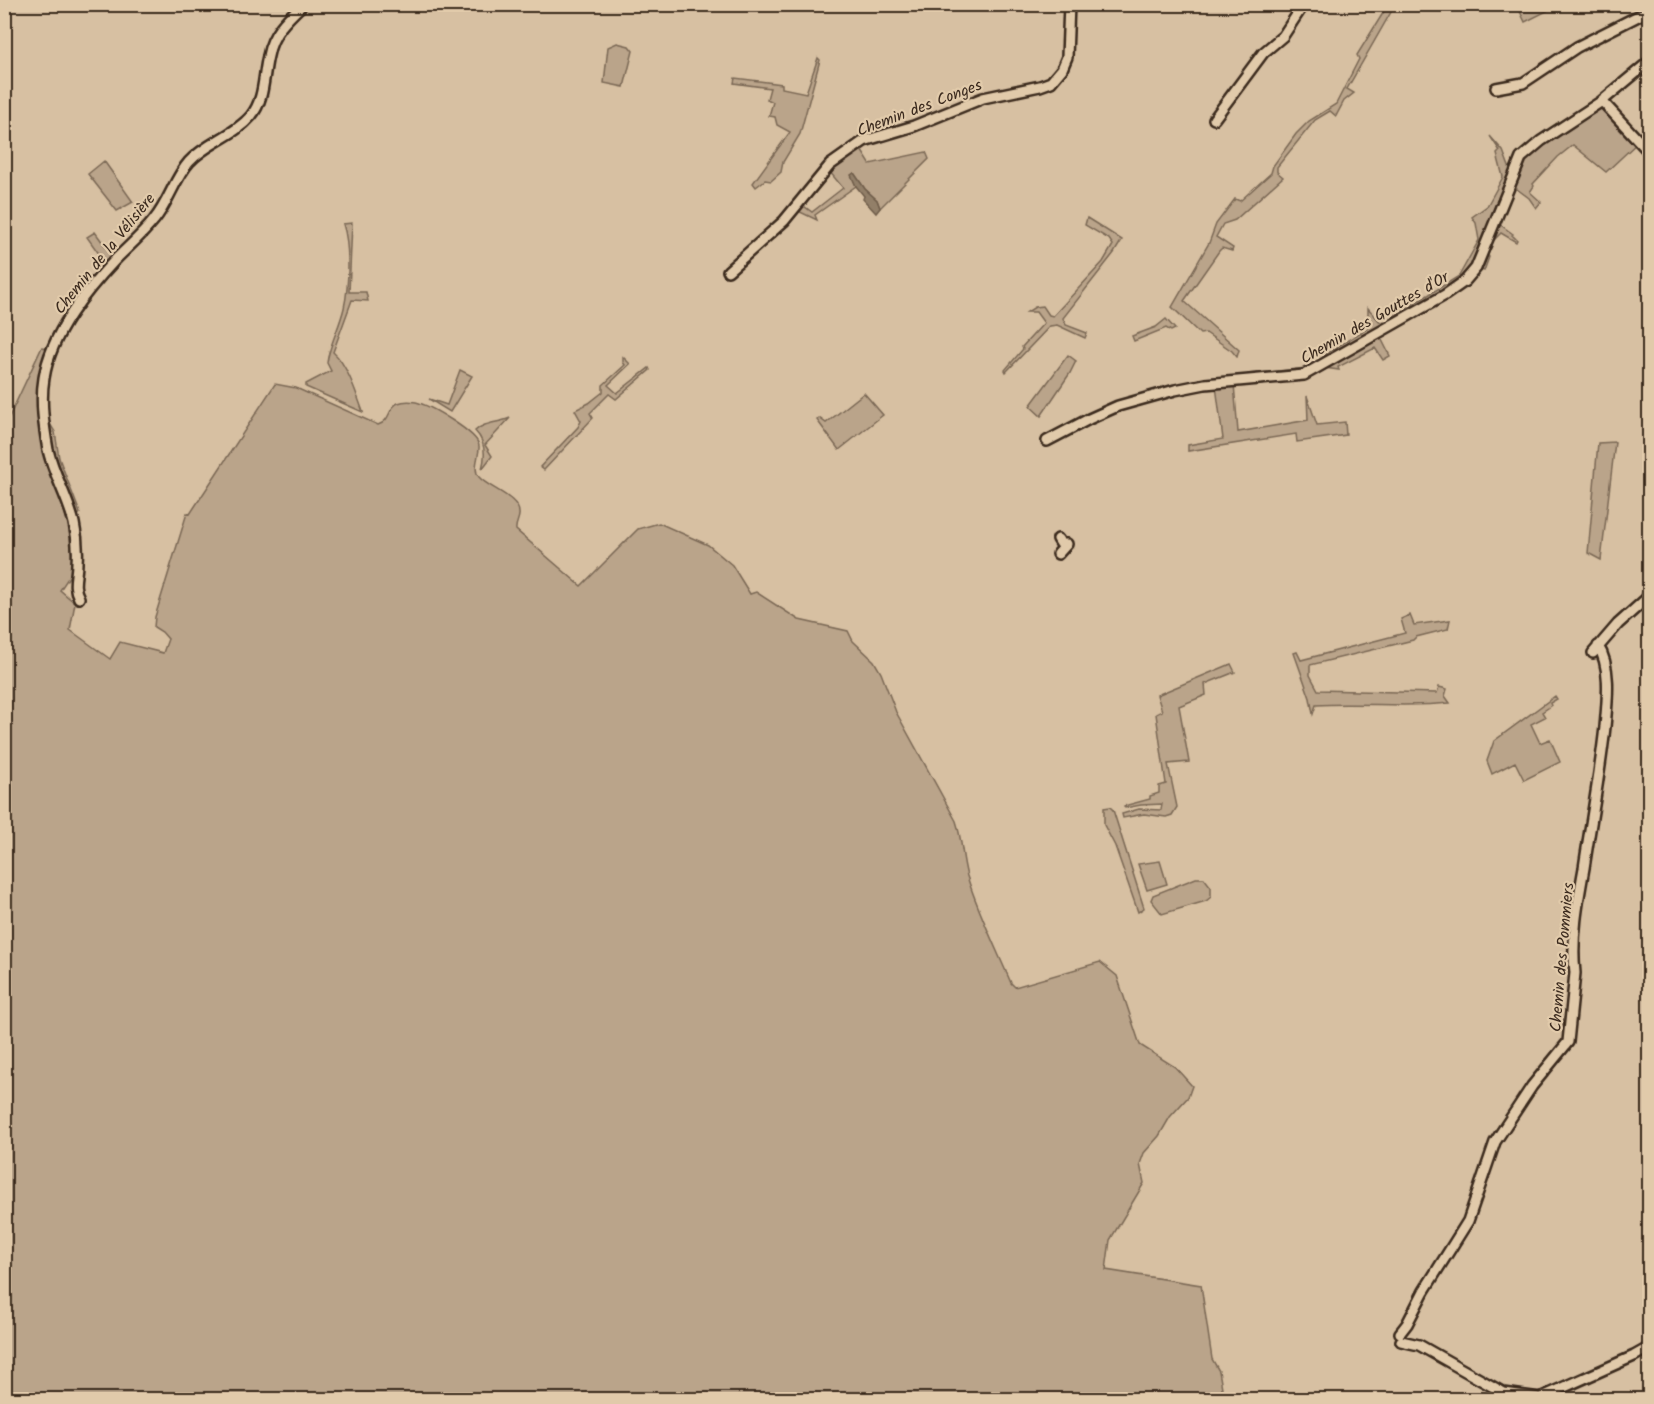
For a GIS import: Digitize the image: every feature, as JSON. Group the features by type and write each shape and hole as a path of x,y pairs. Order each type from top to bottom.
{"street":[{"name":"Chemin de la Vélisière","path":"79,598 74,589 77,559 74,524 54,471 44,423 43,383 51,353 57,338 81,301 117,258 154,220 171,193 180,172 200,153 242,125 252,115 261,95 268,54 276,34 303,4"},
{"name":"Chemin des Conges","path":"728,271 784,221 830,165 864,141 914,126 983,99 1051,82 1062,69 1067,57 1069,4"},
{"path":"1214,119 1263,53 1283,36 1304,4"},
{"path":"1496,88 1523,83 1577,47 1650,10"},
{"name":"Chemin des Gouttes d'Or","path":"1047,441 1118,406 1174,390 1205,384 1304,375 1445,295 1459,286 1476,268 1521,158 1541,141 1602,102 1650,61"},
{"path":"1602,102 1650,153"},
{"path":"1058,539 1061,544 1067,544 1059,554"},
{"name":"Chemin des Pommiers","path":"1650,592 1646,599 1618,624 1596,650 1603,659 1608,694 1602,758 1579,899 1569,1042 1532,1086 1496,1142 1468,1221 1424,1291 1400,1337 1419,1345 1504,1393 1540,1398 1650,1347"}],"shaded area":[{"path":"1388,5 1395,5 1347,89 1354,93 1344,101 1336,116 1330,111 1315,120 1277,167 1277,172 1283,177 1235,220 1223,224 1216,237 1233,248 1232,251 1222,248 1219,251 1184,301 1239,350 1237,357 1206,333 1200,334 1172,307 1209,243 1216,224 1235,199 1240,201 1271,173 1273,166 1296,134 1309,121 1336,104 1359,59 1357,55"},
{"path":"1517,5 1554,5 1555,7 1525,22"},
{"path":"617,43 629,46 633,51 624,87 604,83 608,47"},
{"path":"818,58 820,60 800,134 783,162 781,172 771,181 765,180 756,187 753,183 790,132 777,125 775,117 769,116 773,102 767,99 770,88 734,83 735,78 782,84 782,88 806,93"},
{"path":"1602,104 1637,143 1606,172 1573,145 1558,157 1533,184 1530,192 1541,202 1536,208 1529,198 1513,186 1523,162 1546,142"},
{"path":"1490,136 1503,151 1511,172 1474,267 1457,284 1304,372 1249,377 1248,374 1307,368 1314,365 1330,351 1368,328 1368,308 1380,322 1386,321 1459,276 1479,240 1476,223 1472,217 1487,206 1503,177 1497,154 1500,151"},
{"path":"860,148 870,164 926,152 929,159 880,208 877,200 865,189 854,173 852,175 856,186 815,215 817,220 796,210 801,204 812,212 843,188 829,171"},
{"path":"104,161 133,202 117,211 88,174"},
{"path":"854,173 865,189 877,200 880,208 876,213 863,199 864,196 851,175"},
{"path":"1087,218 1122,240 1063,318 1066,325 1087,333 1085,338 1057,325 1050,326 1006,372 1005,370 1023,349 1022,347 1044,323 1036,312 1027,312 1035,307 1043,306 1049,315 1053,316 1103,262 1113,245 1109,239 1085,225"},
{"path":"352,223 349,292 366,292 368,301 352,300 333,352 347,372 363,412 306,387 306,384 331,371 327,363 328,357 342,314 347,288 348,254 343,224"},
{"path":"1498,223 1513,234 1517,240 1516,242 1501,233 1491,243 1484,271 1479,269"},
{"path":"95,232 114,258 107,265 87,237"},
{"path":"1166,319 1175,329 1171,331 1166,328 1134,341 1132,336 1156,327"},
{"path":"1380,336 1390,356 1383,360 1375,348 1338,367 1339,370 1325,368"},
{"path":"42,347 49,349 41,429 51,475 60,495 69,528 72,559 72,572 60,590 75,603 70,630 110,659 120,642 163,653 168,639 154,627 155,617 187,513 190,514 275,384 296,388 378,425 385,420 395,405 407,401 422,404 452,420 477,440 479,450 476,470 479,477 509,497 518,507 516,530 581,586 638,529 659,523 708,545 732,565 750,594 756,592 799,620 848,631 853,641 874,661 881,673 896,712 956,821 971,889 1011,983 1015,987 1100,962 1117,976 1140,1045 1175,1067 1192,1086 1188,1097 1144,1153 1140,1164 1144,1183 1110,1240 1106,1270 1201,1285 1212,1359 1219,1371 1224,1399 5,1399 4,428"},
{"path":"1068,355 1076,361 1041,416 1030,406"},
{"path":"623,357 630,364 608,385 617,393 649,368 650,370 616,399 609,394 590,413 593,418 544,470 540,467 578,427 581,421 575,410 603,392 603,385 625,365"},
{"path":"460,370 472,376 450,412 429,399 447,405"},
{"path":"1234,384 1238,432 1308,420 1307,396 1317,425 1345,422 1346,435 1297,442 1296,434 1188,451 1188,445 1223,439 1216,386"},
{"path":"864,393 883,415 839,450 817,420 819,418 826,423"},
{"path":"510,418 485,445 492,456 482,469 484,449 475,431 483,426"},
{"path":"47,419 55,432 59,458 80,513 75,519 54,460"},
{"path":"1615,442 1601,560 1588,553 1598,443"},
{"path":"1410,615 1414,625 1450,620 1448,629 1416,637 1413,640 1310,665 1310,675 1318,690 1437,693 1439,687 1447,689 1445,696 1450,703 1316,705 1313,714 1310,698 1294,653 1297,652 1301,660 1405,633 1401,619"},
{"path":"1231,664 1235,672 1205,684 1206,695 1179,706 1189,762 1168,764 1177,807 1172,815 1166,817 1144,814 1123,818 1122,814 1139,809 1161,810 1162,804 1125,808 1124,806 1150,799 1150,796 1159,793 1159,786 1166,784 1156,714 1162,711 1157,695"},
{"path":"1555,696 1557,699 1542,712 1545,717 1531,724 1540,743 1550,739 1560,762 1524,780 1515,762 1492,774 1487,761 1494,741"},
{"path":"1110,807 1113,810 1144,908 1138,912 1115,846 1104,825 1104,808"},
{"path":"1160,861 1167,884 1147,890 1138,864"},
{"path":"1196,878 1204,878 1211,887 1211,897 1206,901 1162,914 1151,900 1153,895"}]}
